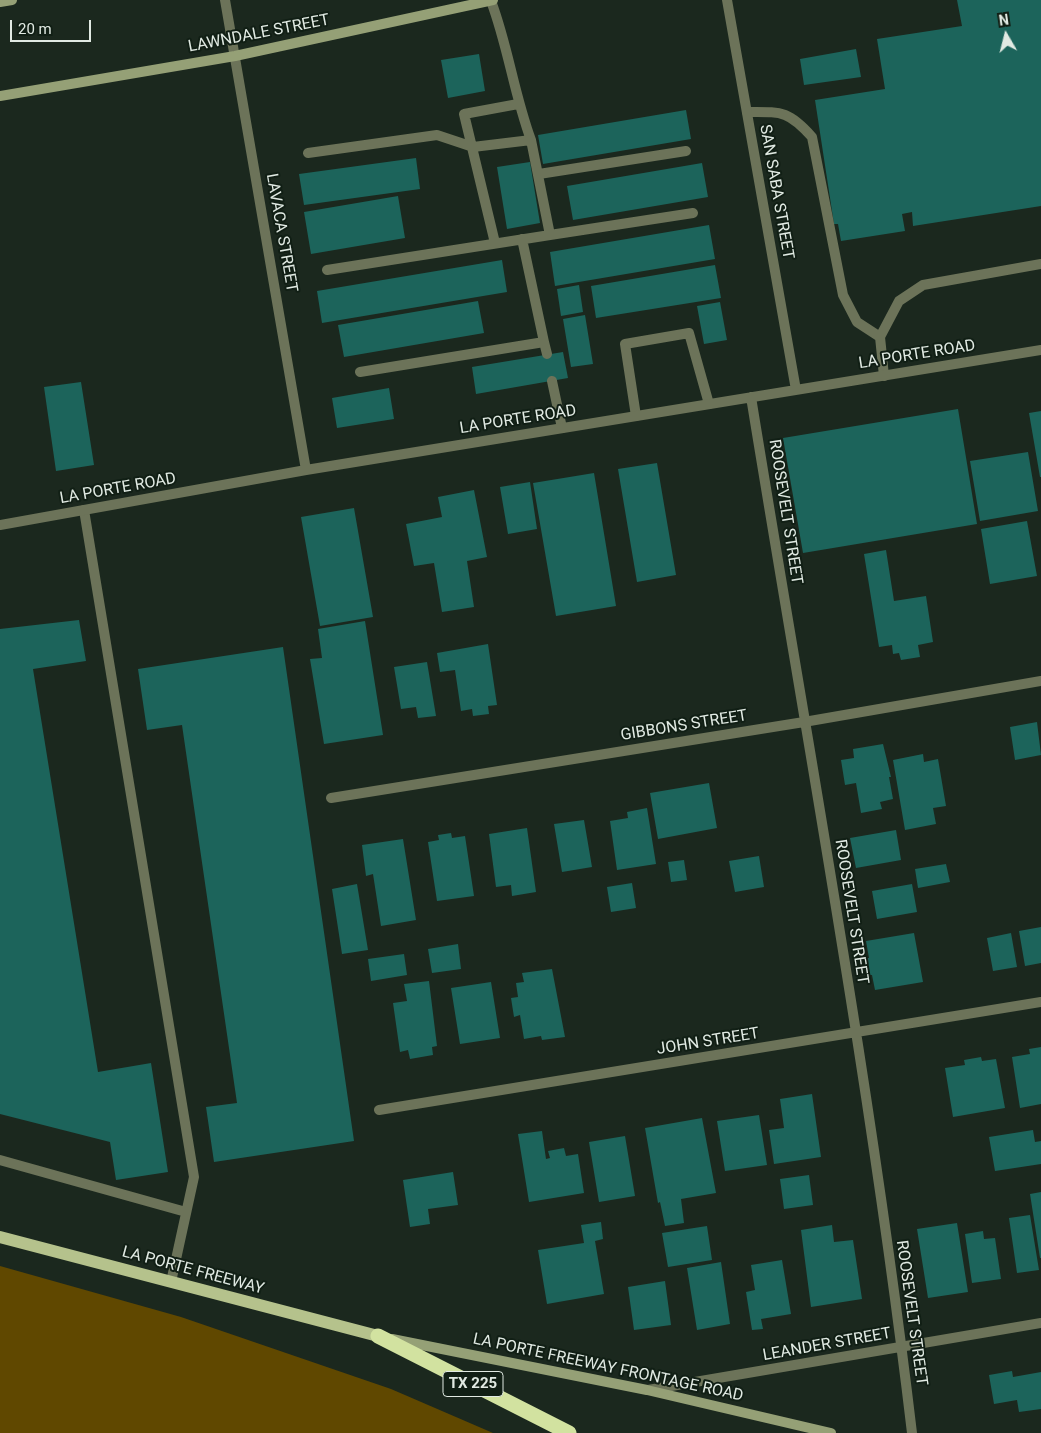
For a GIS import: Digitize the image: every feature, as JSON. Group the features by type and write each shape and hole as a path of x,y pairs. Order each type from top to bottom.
{"highway":[{"name":"TX 225","path":"378,1336 569,1433"}],"main road":[{"path":"0,2 12,0"},
{"name":"LAWNDALE STREET","path":"0,96 235,56 492,0"},
{"name":"LA PORTE FREEWAY","path":"0,1237 378,1336"},
{"name":"LA PORTE FREEWAY FRONTAGE ROAD","path":"378,1336 647,1390 831,1433"}],"street":[{"name":"LAVACA STREET","path":"225,0 306,470"},
{"path":"492,0 502,29 518,104 531,140 550,235"},
{"name":"SAN SABA STREET","path":"727,0 796,390"},
{"path":"495,243 464,114 518,104"},
{"path":"747,112 780,112 799,122 812,137 843,295 857,322 880,337"},
{"path":"308,153 437,135 473,147 531,140"},
{"path":"539,174 686,151"},
{"path":"327,270 693,213"},
{"path":"522,239 547,354"},
{"path":"884,376 880,337 899,301 923,285 1041,264"},
{"path":"636,416 625,344 680,334 689,333 709,404"},
{"path":"360,372 544,342"},
{"name":"LA PORTE ROAD","path":"0,525 306,470 1041,350"},
{"path":"552,381 562,428"},
{"name":"ROOSEVELT STREET","path":"751,397 856,1034 902,1346 912,1433"},
{"path":"84,510 194,1177 171,1282"},
{"name":"GIBBONS STREET","path":"331,798 804,722 1041,681"},
{"name":"JOHN STREET","path":"379,1110 856,1034 1041,1002"},
{"path":"0,1160 186,1212"},
{"name":"LEANDER STREET","path":"647,1390 1041,1323"}],"shaded area":[{"path":"0,1266 181,1317 391,1389 493,1433 0,1433"}],"building":[{"path":"957,0 1041,0 1041,206 913,226 912,212 902,214 905,231 841,241 838,224 834,224 815,100 885,89 877,39 962,26"},
{"path":"856,49 861,77 804,85 800,59"},
{"path":"479,54 485,91 448,98 441,60"},
{"path":"686,110 691,139 543,164 538,135"},
{"path":"416,158 420,189 304,205 299,174"},
{"path":"530,162 540,223 507,229 497,167"},
{"path":"702,163 708,197 573,220 567,186"},
{"path":"398,196 405,238 311,254 304,212"},
{"path":"709,225 715,259 555,286 550,252"},
{"path":"502,260 507,292 322,323 317,291"},
{"path":"715,265 721,298 596,318 591,286"},
{"path":"579,285 583,312 561,316 557,289"},
{"path":"478,301 484,333 344,357 338,325"},
{"path":"720,302 727,340 704,344 697,306"},
{"path":"585,315 593,364 571,367 563,319"},
{"path":"563,352 568,378 476,394 472,367"},
{"path":"81,382 94,465 56,471 44,387"},
{"path":"389,388 394,419 337,428 332,398"},
{"path":"958,409 977,524 803,553 783,438"},
{"path":"1041,411 1041,477 1040,477 1029,413"},
{"path":"1028,452 1038,511 980,521 970,461"},
{"path":"657,463 676,575 637,582 618,469"},
{"path":"594,473 616,606 556,616 533,483"},
{"path":"530,482 537,529 508,534 500,487"},
{"path":"474,490 487,557 467,561 474,607 442,612 434,563 414,566 406,524 442,517 438,497"},
{"path":"354,508 373,617 320,626 301,517"},
{"path":"1027,521 1037,576 990,584 981,529"},
{"path":"886,550 894,601 926,596 933,642 918,645 920,657 901,660 899,653 893,654 892,645 879,647 864,554"},
{"path":"79,620 86,661 33,669 98,1072 151,1063 168,1172 116,1180 110,1142 0,1114 0,629"},
{"path":"365,621 383,735 324,744 310,659 322,658 318,629"},
{"path":"488,644 497,705 488,706 489,714 473,716 472,709 461,711 455,670 440,672 437,653"},
{"path":"283,647 354,1141 214,1162 206,1107 237,1103 182,725 147,730 138,669"},
{"path":"427,662 436,716 418,718 416,707 401,709 394,667"},
{"path":"1037,722 1041,755 1015,760 1010,727"},
{"path":"883,744 891,777 889,777 893,799 880,802 882,809 861,813 856,783 845,785 841,760 854,758 853,749"},
{"path":"923,754 924,762 938,759 946,806 933,808 936,824 905,830 893,760"},
{"path":"709,783 717,828 658,839 650,793"},
{"path":"647,808 656,864 617,870 610,821 628,818 627,812"},
{"path":"584,820 592,867 562,872 554,824"},
{"path":"527,828 536,892 512,896 511,885 496,887 489,834"},
{"path":"896,830 901,860 856,868 850,838"},
{"path":"451,833 452,838 465,836 474,896 437,901 428,842 439,840 438,835"},
{"path":"403,839 416,920 381,926 373,874 366,876 362,845"},
{"path":"759,856 764,887 735,892 729,861"},
{"path":"684,860 687,880 671,882 668,862"},
{"path":"946,864 950,882 918,888 915,869"},
{"path":"632,883 636,908 611,912 607,887"},
{"path":"357,884 368,950 342,954 332,889"},
{"path":"912,884 917,912 877,919 872,891"},
{"path":"1041,927 1041,963 1025,966 1019,931"},
{"path":"914,933 923,982 875,990 872,975 868,975 866,958 869,958 866,941"},
{"path":"1011,933 1017,967 993,971 987,938"},
{"path":"458,944 461,969 432,973 428,949"},
{"path":"404,954 407,975 371,981 368,959"},
{"path":"552,969 565,1037 542,1040 541,1036 524,1039 520,1015 514,1017 511,998 518,997 516,983 524,982 522,973"},
{"path":"429,981 437,1046 432,1047 433,1055 410,1059 408,1050 400,1052 393,1003 407,1001 404,984"},
{"path":"491,982 500,1038 460,1044 451,988"},
{"path":"1041,1047 1041,1104 1020,1108 1012,1057 1030,1054 1029,1049"},
{"path":"981,1057 982,1061 996,1059 1005,1108 953,1117 945,1068 965,1065 964,1060"},
{"path":"812,1094 821,1157 774,1164 769,1130 784,1128 780,1099"},
{"path":"759,1115 767,1165 725,1171 717,1121"},
{"path":"702,1118 716,1193 681,1199 684,1223 665,1226 660,1202 658,1203 645,1128"},
{"path":"1033,1130 1035,1142 1041,1141 1041,1164 995,1171 989,1137"},
{"path":"542,1131 546,1159 550,1158 548,1151 564,1148 566,1156 578,1154 584,1193 529,1202 518,1134"},
{"path":"625,1136 635,1196 599,1202 589,1142"},
{"path":"453,1172 458,1205 428,1209 430,1224 410,1227 403,1180"},
{"path":"809,1175 813,1205 784,1209 780,1179"},
{"path":"1041,1192 1041,1258 1040,1258 1030,1194"},
{"path":"1030,1215 1039,1270 1017,1273 1009,1218"},
{"path":"601,1222 603,1239 595,1241 604,1294 547,1304 538,1250 584,1243 581,1225"},
{"path":"957,1223 968,1292 928,1298 917,1229"},
{"path":"832,1225 834,1242 853,1240 862,1299 811,1307 801,1230"},
{"path":"707,1226 712,1260 668,1267 662,1233"},
{"path":"983,1231 984,1239 995,1238 1001,1279 972,1283 965,1234"},
{"path":"782,1260 791,1314 761,1319 763,1329 752,1330 746,1292 755,1290 751,1265"},
{"path":"721,1262 730,1324 697,1330 687,1268"},
{"path":"665,1281 671,1325 634,1330 628,1287"},
{"path":"1012,1371 1013,1377 1041,1372 1041,1409 1019,1412 1017,1400 994,1404 989,1375"}]}
